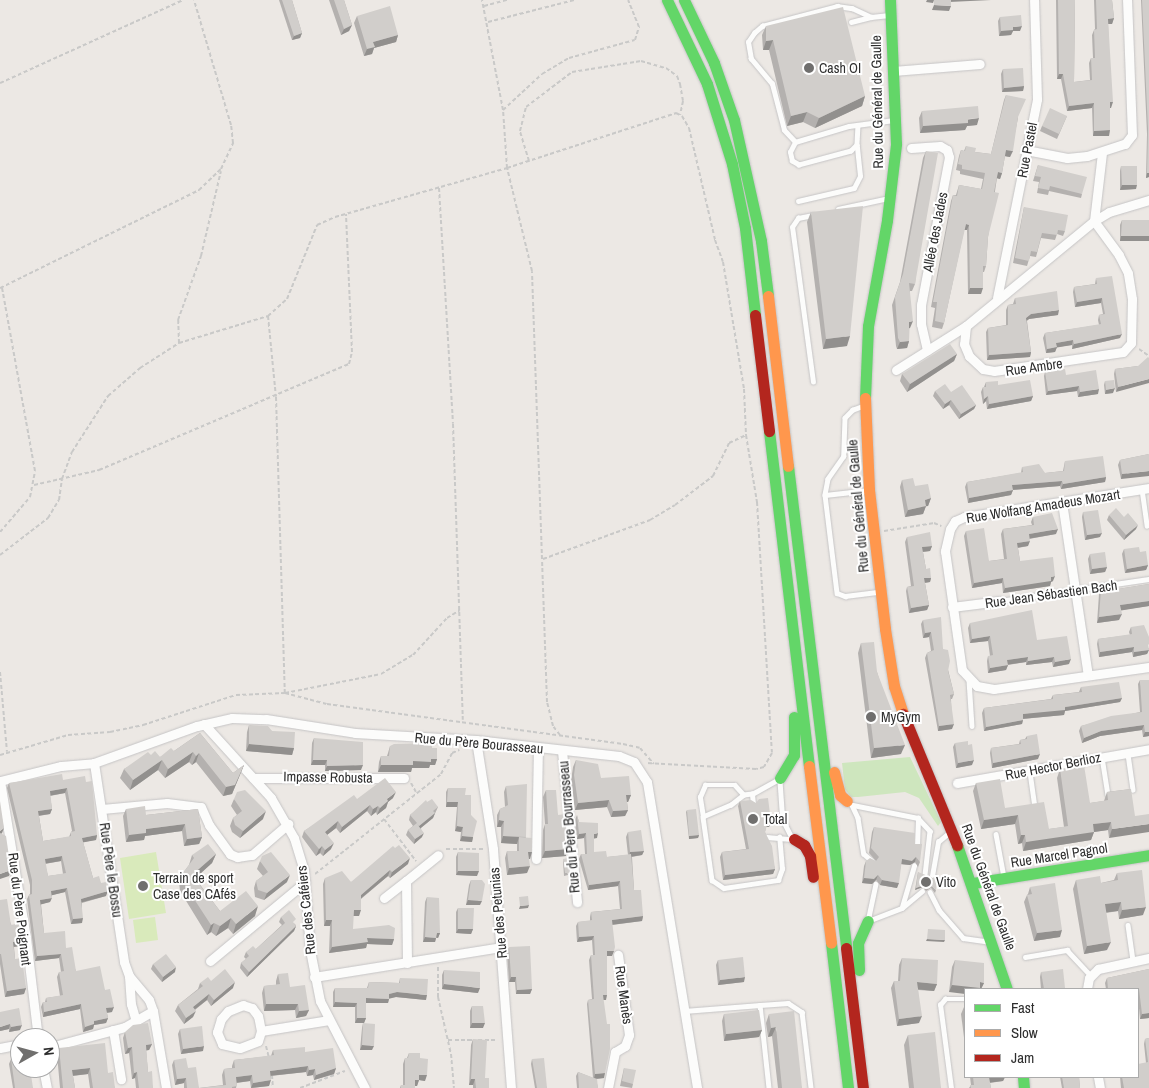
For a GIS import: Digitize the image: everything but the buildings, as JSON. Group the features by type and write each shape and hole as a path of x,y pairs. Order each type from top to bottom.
{"main road":[{"path":"667,0 707,84 732,164 745,228 848,1088"},
{"path":"684,0 717,71 734,120 748,174 760,241 800,556 863,1088"},
{"name":"Rue du Général de Gaulle","path":"890,0 895,120 890,198 868,326 865,405 869,490 880,591 894,686 973,884 1007,988"},
{"path":"800,556 836,780 840,794 850,803"},
{"path":"780,778 794,755 796,734 793,703 801,687"},
{"path":"794,839 804,845 810,856 838,1003"},
{"name":"Rue Marcel Pagnol","path":"973,884 1149,855"},
{"path":"856,1025 863,1014 858,943 868,922"}],"street":[{"name":"Rue Pastel","path":"997,298 1037,99 1034,0"},
{"path":"1026,150 1067,158 1102,153 1125,144 1134,127 1127,0"},
{"path":"893,71 980,64"},
{"name":"Allée des Jades","path":"911,148 940,146 947,150 949,157 921,305 921,324 927,350"},
{"path":"1102,153 1094,222 1119,255 1128,273 1132,299 1131,344"},
{"path":"896,370 966,326 997,298 1094,222 1109,212 1149,200"},
{"name":"Rue Ambre","path":"966,326 964,344 969,356 983,369 994,371 1113,355 1122,352 1131,344"},
{"name":"Rue Wolfang Amadeus Mozart","path":"969,680 962,670 945,551 950,529 955,521 964,517 1145,489"},
{"path":"1062,502 1088,676"},
{"name":"Rue Jean Sébastien Bach","path":"952,607 1000,601"},
{"path":"969,680 977,686 994,689 1149,667"},
{"name":"Rue du Père Bourasseau","path":"0,781 62,766 94,763 204,724 232,718 266,719 355,733 476,740 619,756 634,762"},
{"name":"Rue des Caféiers","path":"204,724 271,798 288,824 300,856 305,882 314,977 329,1020 365,1088"},
{"name":"Rue des Petunias","path":"476,740 493,849 511,1088"},
{"name":"Rue du Père Bourrasseau","path":"536,859 538,748"},
{"name":"Rue Hector Berlioz","path":"957,783 1030,772 1102,756 1149,749"},
{"name":"Rue du Père Bourrasseau","path":"562,751 577,902"},
{"path":"634,762 646,782 697,1088"},
{"name":"Rue Père le Bossu","path":"94,763 136,1021"},
{"name":"Impasse Robusta","path":"253,778 404,778"},
{"name":"Rue du Père Poignant","path":"0,781 11,835 37,1028"},
{"path":"102,809 167,803 201,807 208,825 230,854 237,857 252,855 288,824"},
{"path":"384,898 438,855"},
{"path":"406,881 407,963"},
{"path":"210,961 305,882"},
{"path":"314,977 501,947"},
{"name":"Rue Manès","path":"608,1088 615,1052 625,1046 629,1035 618,955"},
{"path":"1087,988 1091,976 1109,965 1149,958"},
{"path":"129,976 149,1000 153,1011 166,1088"},
{"path":"243,1005 252,1008 258,1016 261,1031 258,1041 250,1046 228,1048 218,1038 218,1025 228,1011 243,1005"},
{"path":"60,1044 113,1030 136,1021 153,1011"},
{"path":"261,1031 329,1020"},
{"path":"113,1030 121,1079"}],"lane":[{"path":"795,142 784,130 772,84 751,59 748,42 762,26 837,6 852,8 871,18"},
{"path":"851,22 890,15"},
{"path":"856,146 851,151 799,164 792,160 790,152 795,142 858,125 895,120"},
{"path":"798,201 854,188 860,176 856,146 858,125"},
{"path":"835,210 890,198"},
{"path":"813,382 792,227 798,218 816,214"},
{"path":"865,405 853,410 845,418 844,456 828,479 825,495 838,593 845,596 880,591"},
{"path":"1145,489 1147,526"},
{"path":"825,495 869,490"},
{"name":"Rue Jean Sébastien Bach","path":"1000,601 1149,579"},
{"path":"969,680 972,726"},
{"path":"1127,752 1133,790"},
{"path":"1102,756 1108,795"},
{"path":"1030,772 1035,806"},
{"path":"703,817 731,805 744,795 752,794 780,778 783,820 794,839"},
{"path":"744,795 735,785 705,785 700,796 712,880 724,888 778,880 782,868 779,837"},
{"path":"752,794 753,804"},
{"path":"873,862 864,854 850,803 918,818 930,831 925,875"},
{"path":"917,846 918,818"},
{"path":"932,876 938,842 952,831"},
{"path":"996,834 1004,878"},
{"path":"0,838 11,835"},
{"path":"767,837 794,839"},
{"path":"902,908 914,866"},
{"path":"868,922 876,884"},
{"path":"868,922 902,908 922,891"},
{"path":"930,892 938,910 962,938 993,941"},
{"path":"1128,925 1133,961"},
{"path":"1025,957 1067,950 1091,976"},
{"path":"951,1088 940,1005 945,999 964,999"},
{"path":"683,1011 788,1003 802,1012 811,1088"},
{"path":"760,1006 769,1088"}],"path":[{"path":"0,83 183,0"},
{"path":"179,344 178,320 201,256 221,169 233,143 231,125 194,0"},
{"path":"482,0 488,22 503,110 507,168 532,271 547,702 551,721 560,735"},
{"path":"484,6 507,0"},
{"path":"488,22 574,0"},
{"path":"503,110 542,74 569,58 635,40 639,27 628,0"},
{"path":"529,161 520,131 526,107 572,72 641,61 666,68 677,76 680,84 683,101 680,116"},
{"path":"0,556 48,518 59,500 62,479 84,429 108,396 140,368 179,344 268,316 287,298 311,234 317,225 346,214 507,168 676,113 689,128 715,240 723,262 744,389 746,434 756,502 772,753 764,767 756,769 634,762"},
{"path":"0,532 30,497 34,485 35,471 1,288 199,190 221,169"},
{"path":"439,188 460,610 463,721"},
{"path":"34,485 99,470 276,397 349,364 352,358 346,214"},
{"path":"268,316 276,397 285,693"},
{"path":"1131,344 1149,356"},
{"path":"542,559 626,530 675,505 713,476 729,443 746,434"},
{"path":"874,533 934,523 950,529"},
{"path":"0,755 68,735 110,732 143,725 236,695 285,693 356,680 396,667 413,655 447,618 460,610"},
{"path":"0,672 7,753"},
{"path":"285,693 326,704 463,721 640,748 654,764"},
{"path":"305,882 444,771 449,758 460,749"},
{"path":"384,819 422,868"},
{"path":"438,855 448,848 493,849"},
{"path":"439,957 438,997 448,1040 454,1088"},
{"path":"448,1040 507,1040"},
{"path":"258,1041 266,1047 270,1061"},
{"path":"300,1088 355,1067"},
{"path":"271,1070 273,1088"}],"green space":[{"path":"910,757 941,822 938,826 919,798 905,792 851,797 845,789 842,763"},
{"name":"Terrain de sport Case des CAfés","path":"156,852 166,913 129,919 120,858"},
{"path":"155,917 158,940 136,943 133,920"}],"traffic: fast":[{"path":"667,0 707,84 732,164 745,228 755,315"},
{"path":"684,0 714,63 734,120 761,241 768,296"},
{"path":"865,398 868,326 887,220 896,144 890,0"},
{"path":"769,431 809,766"},
{"path":"788,466 846,948"},
{"path":"780,778 794,755 794,717"},
{"path":"957,845 1007,988"},
{"path":"973,883 1149,855"},
{"path":"859,970 858,943 868,921"},
{"path":"831,943 848,1088"},
{"path":"1023,1078 1024,1088"}],"traffic: slow":[{"path":"768,296 788,466"},
{"path":"865,398 869,490 885,629 894,686 903,714"},
{"path":"809,766 831,943"},
{"path":"834,772 840,795 847,801"}],"traffic: jam":[{"path":"755,315 769,431"},
{"path":"903,714 957,845"},
{"path":"794,839 804,845 810,856 813,877"},
{"path":"846,948 863,1088"}],"place":[{"name":"Cash OI","path":"809,68"},
{"name":"MyGym","path":"871,717"},
{"name":"Total","path":"753,819"},
{"name":"Vito","path":"926,882"},
{"name":"Terrain de sport Case des CAfés","path":"143,886"}]}
